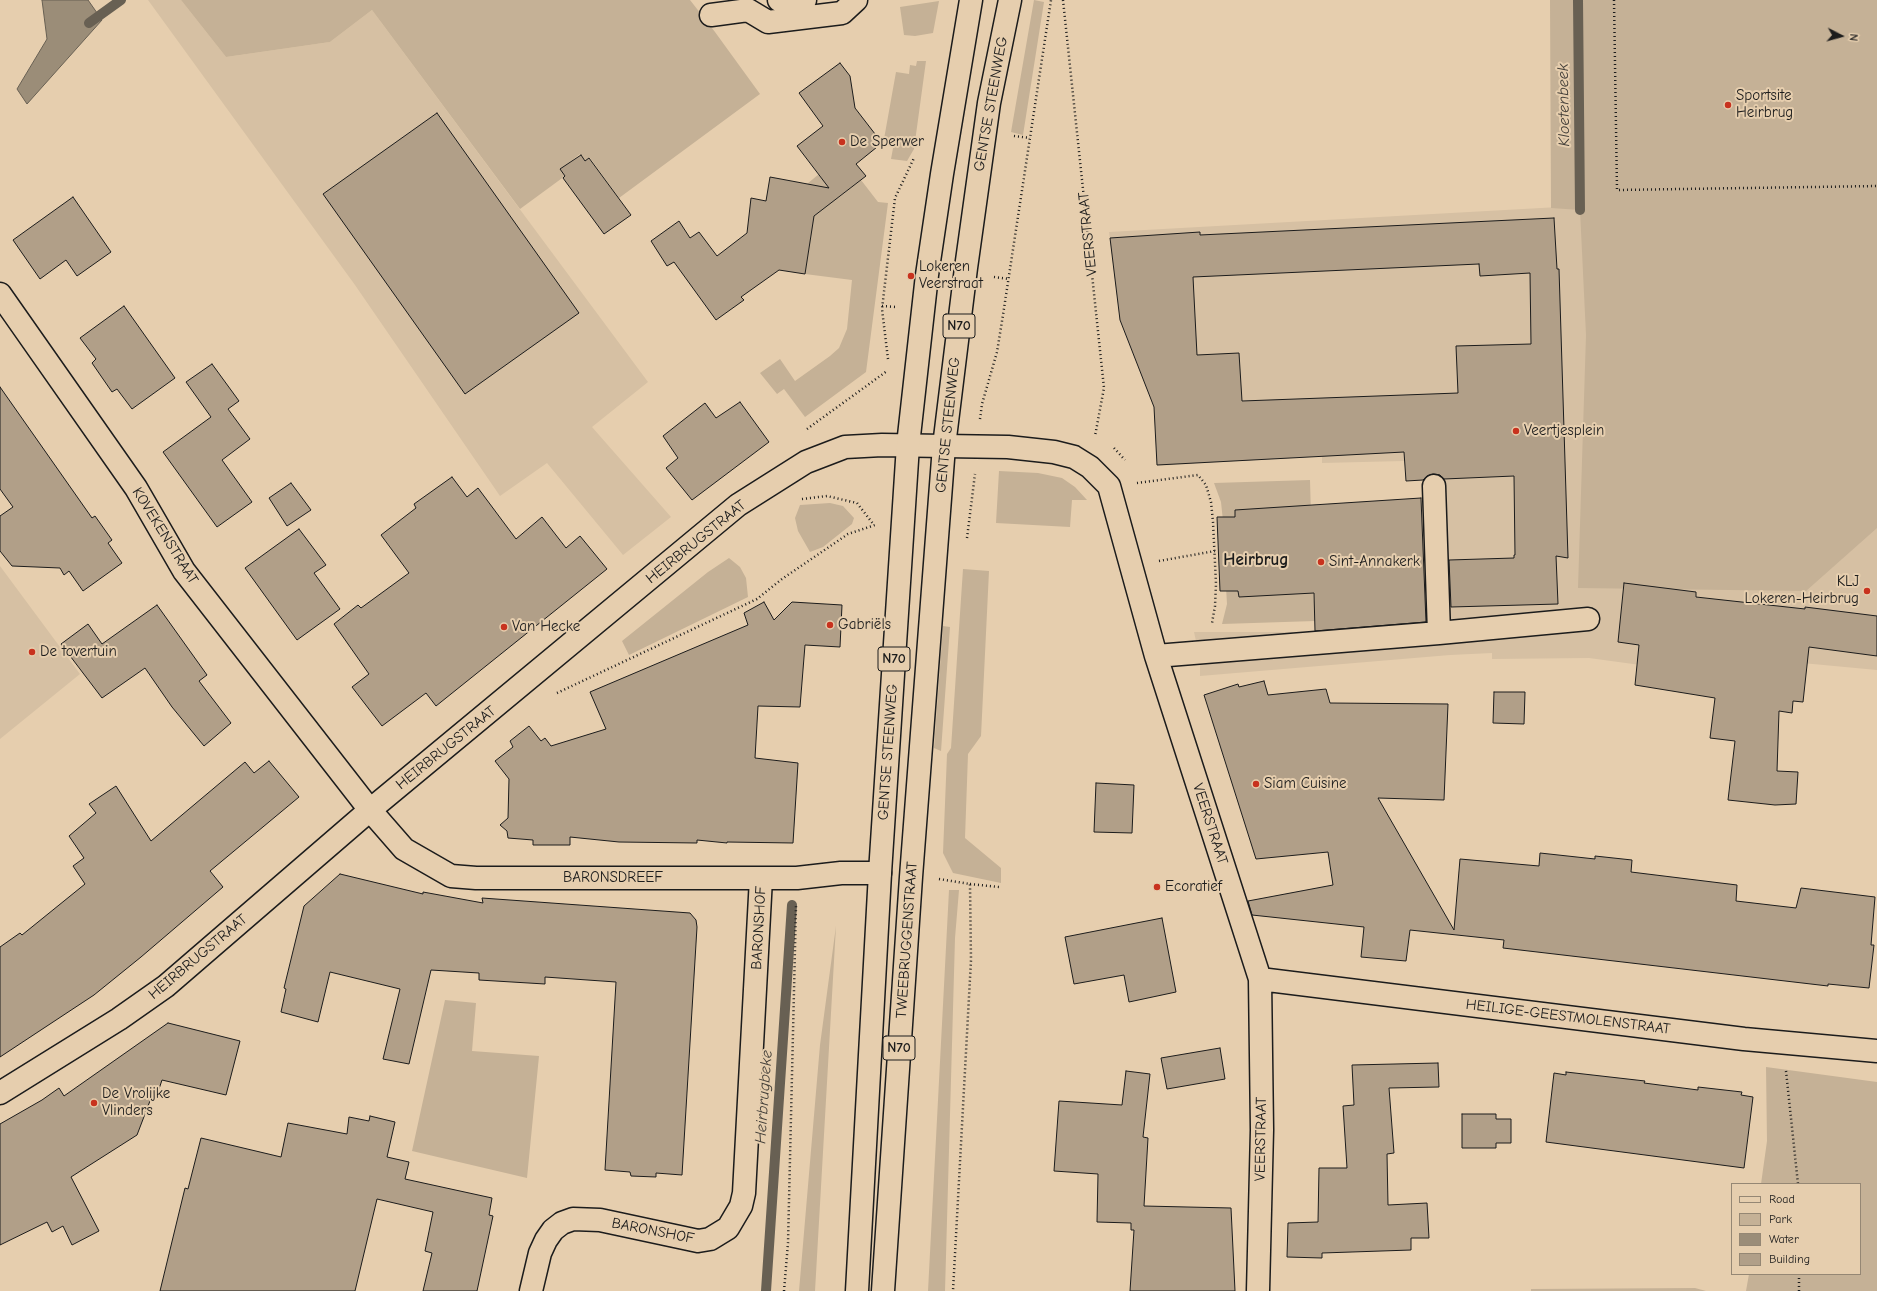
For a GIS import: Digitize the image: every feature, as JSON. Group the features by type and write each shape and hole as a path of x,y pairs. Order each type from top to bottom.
{"street":[{"path":"779,0 805,0"},
{"path":"711,15 748,10 768,22 842,13 856,0"},
{"name":"GENTSE STEENWEG","path":"880,873 908,445 925,295 942,174 972,0"},
{"name":"GENTSE STEENWEG","path":"916,806 944,446 966,268 988,110 1010,0"},
{"name":"KOVEKENSTRAAT","path":"0,294 136,488 184,571 370,810"},
{"name":"VEERSTRAAT","path":"908,445 1008,447 1054,452 1074,456 1090,467 1109,486 1156,656 1260,979 1262,1130 1258,1291"},
{"name":"HEIRBRUGSTRAAT","path":"0,1093 119,1019 166,986 370,810 738,505 806,462 845,447 908,445"},
{"path":"1434,486 1439,633"},
{"path":"1156,656 1439,633 1588,619"},
{"name":"TWEEBRUGGENSTRAAT","path":"883,1291 916,806"},
{"name":"BARONSDREEF","path":"370,810 404,849 451,876 476,878 797,878 841,873 880,873"},
{"name":"TWEEBRUGGENSTRAAT","path":"857,1291 880,873"},
{"name":"BARONSHOF","path":"531,1291 540,1253 553,1230 562,1223 573,1219 600,1220 698,1241 710,1239 728,1228 742,1206 744,1193 761,878"},
{"name":"HEILIGE-GEESTMOLENSTRAAT","path":"1260,979 1782,1043 1877,1051"}],"path":[{"path":"989,376 997,352 1051,0"},
{"name":"VEERSTRAAT","path":"1063,0 1104,388 1090,467"},
{"path":"1614,0 1617,190 1877,186"},
{"path":"1014,136 1030,138"},
{"path":"888,362 882,306 895,198 916,152"},
{"path":"993,277 1009,279"},
{"path":"882,306 896,307"},
{"path":"809,428 889,370"},
{"path":"1109,486 1198,475 1206,485 1211,502 1215,551 1216,606 1204,652"},
{"path":"556,694 757,599 782,579 848,534 874,525 857,503 827,496 798,499"},
{"path":"1131,566 1215,551"},
{"path":"911,877 999,888"},
{"path":"784,1291 788,1243 797,878"},
{"path":"953,1291 971,960 970,884"},
{"path":"1782,1043 1798,1183"},
{"path":"1799,1275 1799,1291"}],"shaded area":[{"path":"148,0 181,0 226,57 330,42 372,10 648,382 592,427 671,517 623,555 547,463 500,496 355,285"},
{"name":"Veertjesplein","path":"1559,207 1580,210 1877,214 1877,670 1781,661 1780,684 1589,658 1492,659 1492,653 1450,655 1200,676 1200,659 1194,632 1315,632 1448,629 1444,460 1322,463 1322,456 1157,466 1154,407 1120,320 1109,232"},
{"name":"De tovertuin","path":"0,566 80,674 0,739"}],"green space":[{"path":"181,0 690,0 760,94 619,198 590,158 585,161 580,154 561,169 565,176 520,209 372,10 330,42 226,57"},
{"path":"1034,0 1044,2 1023,135 1011,132"},
{"path":"1550,0 1877,0 1877,528 1806,591 1578,588 1586,335 1580,210 1551,208"},
{"path":"939,1 933,33 915,36 904,35 900,7"},
{"path":"917,61 926,61 914,149 907,161 891,159 894,143 884,139 896,72 909,74 910,65 916,66"},
{"path":"819,174 838,198 861,180 878,202 888,203 866,372 805,417 784,389 777,394 760,373 780,359 795,381 839,348 847,329 852,280 805,274 811,236 798,234 807,184"},
{"path":"999,471 1038,473 1062,478 1075,487 1087,500 1072,500 1070,527 996,523"},
{"path":"1310,480 1311,517 1235,510 1235,520 1223,521 1221,502 1214,483"},
{"path":"830,503 843,506 854,518 852,524 823,547 810,552 798,531 795,518 800,505"},
{"path":"729,558 740,567 746,578 748,597 629,655 622,641 708,572"},
{"path":"963,569 989,571 981,736 968,754 965,838 1001,868 1001,883 953,873 943,853 947,754 951,748"},
{"path":"1313,582 1315,621 1222,624 1227,604 1226,587 1238,586 1239,597"},
{"path":"943,626 950,627 941,751 934,748"},
{"path":"949,890 959,890 955,938 945,1291 928,1291"},
{"path":"836,926 815,1291 799,1291 820,1045"},
{"path":"445,1000 476,1003 472,1051 539,1056 527,1178 412,1151"},
{"path":"1766,1067 1877,1082 1877,1291 1746,1291 1749,1275 1861,1275 1861,1183 1761,1183 1767,1141"},
{"path":"1695,1288 1706,1291 1531,1291 1531,1289"}],"water":[{"path":"42,0 88,0 102,20 27,104 17,89 47,39"}],"building":[{"path":"840,63 850,76 855,108 882,143 856,164 866,176 814,216 805,274 779,270 741,297 744,300 716,320 674,262 667,266 651,241 679,221 690,238 699,232 717,256 747,233 751,198 766,201 770,177 829,188 797,146 823,126 799,93"},
{"path":"437,113 579,313 465,394 323,194"},
{"path":"581,155 585,161 589,158 631,215 604,234 563,178 565,176 560,169"},
{"path":"73,197 111,252 77,276 66,260 40,279 13,240"},
{"path":"1554,218 1557,269 1559,269 1568,558 1556,556 1558,604 1451,607 1449,560 1514,558 1514,476 1444,479 1440,475 1433,474 1427,476 1423,480 1406,481 1404,452 1157,465 1154,407 1120,320 1110,238 1200,232 1200,235","holes":["1479,264 1480,276 1530,273 1531,344 1456,346 1458,393 1242,401 1239,353 1197,355 1193,277"]},
{"path":"124,306 175,378 132,409 117,389 112,392 92,363 96,359 80,338"},
{"path":"212,364 239,401 228,409 250,439 222,460 252,502 217,527 163,452 211,417 186,382"},
{"path":"0,387 92,518 95,516 112,540 108,543 122,563 83,591 69,571 64,575 60,568 12,566 0,551 0,516 13,507 0,489"},
{"path":"740,402 769,442 692,500 666,468 678,458 663,436 705,403 716,418"},
{"path":"452,477 467,497 478,488 516,539 542,517 566,548 580,536 607,569 436,706 426,693 382,726 352,687 369,674 334,624 358,605 361,608 409,573 381,535 416,508 414,504"},
{"path":"291,483 311,510 287,526 269,498"},
{"name":"Sint-Annakerk","path":"1421,498 1426,622 1315,631 1314,593 1239,597 1238,591 1220,591 1217,517 1235,517 1235,510"},
{"path":"299,529 326,565 314,573 340,609 297,640 245,568"},
{"path":"1624,583 1696,592 1696,597 1805,609 1805,607 1877,616 1877,656 1809,647 1803,702 1793,701 1792,713 1779,711 1777,771 1798,772 1796,804 1775,805 1728,800 1735,741 1710,738 1715,698 1635,685 1639,645 1618,642"},
{"path":"764,602 774,620 792,602 842,605 840,647 805,645 800,707 758,706 755,758 798,763 793,843 727,843 697,840 697,843 619,842 570,837 570,845 533,845 533,840 508,838 507,831 500,825 508,818 509,779 495,761 513,747 510,741 529,726 541,741 545,738 551,746 606,729 590,692 748,625 744,613"},
{"path":"157,605 207,675 199,681 231,723 204,746 172,707 145,668 102,698 61,644 88,624 102,644"},
{"path":"1264,681 1268,695 1326,689 1330,703 1448,704 1444,800 1378,798 1454,930 1460,859 1539,866 1540,853 1595,859 1595,856 1632,860 1631,872 1737,885 1736,901 1796,908 1801,888 1875,897 1871,945 1874,945 1869,988 1828,984 1828,986 1503,948 1504,940 1410,930 1406,961 1361,957 1364,927 1252,915 1248,901 1333,885 1328,852 1256,859 1204,695 1238,684 1239,687"},
{"path":"1494,692 1525,692 1524,724 1493,723"},
{"path":"269,761 299,797 210,871 223,887 94,995 0,1057 0,947 20,933 22,935 85,884 73,866 84,858 69,836 96,813 89,804 116,786 151,841 245,762 254,773"},
{"path":"1096,783 1134,785 1132,833 1094,832"},
{"path":"340,874 423,894 423,892 483,903 482,898 690,913 696,920 697,927 682,1175 656,1173 656,1177 631,1176 630,1172 605,1170 616,982 545,977 545,984 479,980 479,973 431,970 409,1064 383,1059 400,989 330,972 318,1022 281,1012 286,989 284,988 304,906"},
{"path":"1162,918 1176,992 1129,1002 1124,975 1074,984 1065,937"},
{"path":"168,1023 240,1041 226,1095 162,1080 156,1098 153,1093 137,1135 71,1177 99,1231 72,1245 63,1226 52,1232 47,1222 0,1245 0,1124 42,1100 59,1088 64,1096"},
{"path":"1220,1048 1225,1079 1167,1089 1161,1058"},
{"path":"1438,1063 1439,1087 1389,1088 1394,1153 1387,1154 1388,1205 1427,1203 1429,1238 1411,1238 1411,1250 1322,1253 1322,1258 1287,1257 1288,1223 1318,1222 1319,1168 1347,1168 1343,1106 1354,1105 1352,1065"},
{"path":"1126,1071 1150,1074 1143,1137 1148,1138 1144,1206 1231,1208 1235,1291 1130,1291 1134,1230 1131,1230 1131,1223 1097,1222 1098,1174 1054,1171 1059,1101 1122,1105"},
{"path":"1566,1072 1645,1081 1644,1083 1698,1090 1698,1087 1742,1092 1741,1095 1753,1097 1744,1168 1546,1142 1554,1073 1566,1075"},
{"path":"1462,1114 1496,1114 1496,1119 1511,1119 1511,1143 1496,1143 1496,1148 1462,1148"},
{"path":"370,1116 395,1122 387,1157 409,1162 405,1179 492,1198 489,1215 493,1216 477,1291 423,1291 432,1253 425,1251 433,1212 377,1199 355,1291 160,1291 185,1188 188,1189 201,1138 281,1157 288,1123 347,1134 349,1117 369,1121"}],"waterway":[{"name":"Heirbrugbeke","path":"89,23 121,0"},
{"name":"Kloetenbeek","path":"1578,0 1580,210"},
{"name":"Heirbrugbeke","path":"766,1291 792,905"}],"place":[{"name":"Sportsite Heirbrug","path":"1728,105"},
{"name":"De Sperwer","path":"842,142"},
{"name":"Lokeren Veerstraat","path":"911,276"},
{"name":"Veertjesplein","path":"1516,431"},
{"name":"Sint-Annakerk","path":"1321,562"},
{"name":"KLJ Lokeren-Heirbrug","path":"1867,591"},
{"name":"Gabriëls","path":"830,625"},
{"name":"Van Hecke","path":"504,627"},
{"name":"De tovertuin","path":"32,652"},
{"name":"Siam Cuisine","path":"1256,784"},
{"name":"Ecoratief","path":"1157,887"},
{"name":"De Vrolijke Vlinders","path":"94,1103"}],"district":[{"name":"Heirbrug","path":"1256,560"}]}
